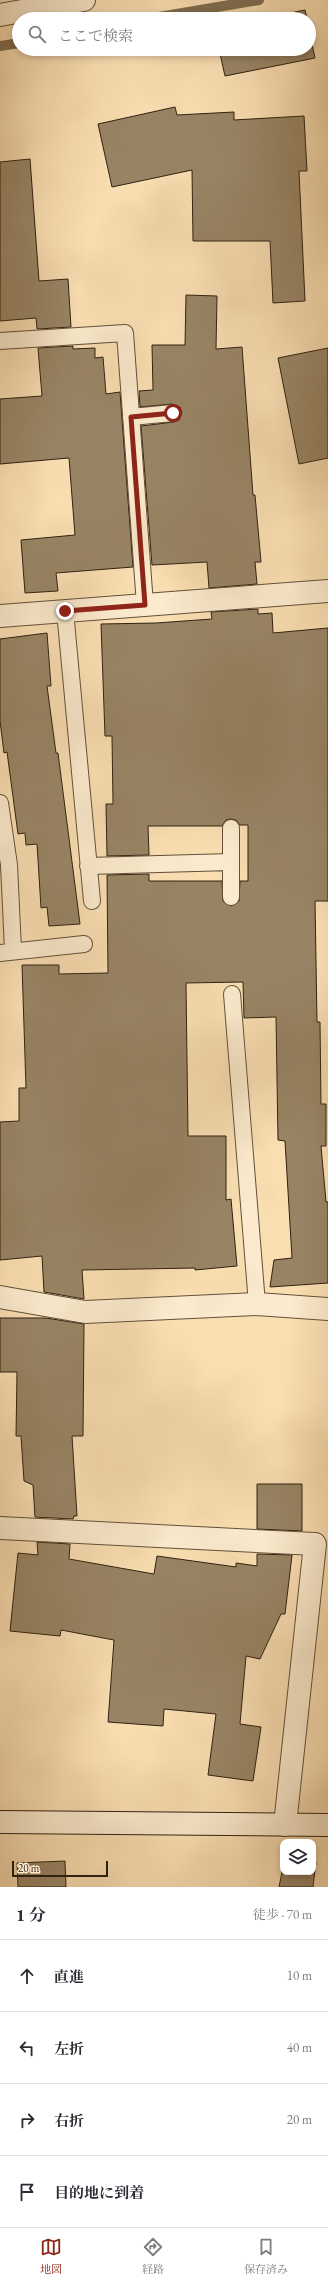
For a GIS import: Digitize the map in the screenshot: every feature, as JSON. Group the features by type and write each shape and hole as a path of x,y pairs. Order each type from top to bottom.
{"street":[{"path":"17,12 84,0"},
{"path":"0,15 12,13"},
{"path":"0,616 328,591"},
{"path":"0,1297 85,1312 257,1304 328,1309"},
{"path":"0,1528 315,1544 285,1825"},
{"path":"0,1822 328,1825"}],"lane":[{"path":"0,342 125,333 145,605"},
{"path":"131,417 173,413"},
{"path":"65,611 92,901"},
{"path":"0,803 9,865 6,952 84,944"},
{"path":"231,828 231,897"},
{"path":"88,866 231,862"},
{"path":"232,994 257,1304"}],"building":[{"path":"305,10 305,12 295,12"},
{"path":"221,56 315,56 315,58 225,76"},
{"path":"175,107 177,115 234,112 234,120 304,116 307,171 299,171 305,301 273,303 270,241 193,241 192,170 112,187 98,124"},
{"path":"30,159 39,281 68,279 71,327 37,329 36,318 0,321 0,162"},
{"path":"186,295 217,296 216,349 242,347 253,495 255,495 261,562 255,562 257,584 209,588 207,562 152,565 141,426 174,422 179,420 182,412 180,407 172,404 140,407 139,391 153,390 152,345 185,345"},
{"path":"73,346 73,349 95,348 95,358 103,357 106,394 120,392 133,567 56,573 58,591 25,593 21,540 75,535 69,458 0,464 0,399 42,396 38,348"},
{"path":"328,348 328,458 299,464 278,358"},
{"path":"258,609 258,614 272,613 273,633 328,628 328,901 315,901 317,1022 320,1022 321,1104 326,1104 326,1146 321,1146 326,1202 328,1202 328,1283 270,1287 274,1260 292,1258 285,1141 278,1140 276,1017 244,1018 243,982 186,983 188,1136 226,1136 226,1200 231,1199 237,1266 195,1270 195,1268 82,1270 84,1299 44,1292 42,1256 0,1260 0,1122 19,1121 19,1088 26,1088 22,965 59,965 59,974 108,973 107,875 149,874 149,881 222,881 223,901 231,906 239,901 240,881 248,881 248,825 240,825 236,820 231,819 226,820 222,826 148,826 149,855 107,856 106,804 113,804 112,736 105,736 101,624 156,623 212,619 211,612"},
{"path":"47,633 51,686 47,686 56,753 58,753 80,924 49,926 47,907 41,908 37,844 26,845 25,833 18,834 7,752 4,753 0,721 0,639"},
{"path":"0,1318 46,1318 84,1324 83,1436 72,1436 77,1516 74,1516 73,1519 35,1517 33,1485 24,1481 21,1436 16,1436 17,1372 0,1372"},
{"path":"257,1484 302,1484 302,1531 257,1529"},
{"path":"37,1542 70,1544 69,1559 154,1574 157,1556 236,1567 236,1563 257,1566 257,1554 292,1555 285,1614 281,1614 260,1659 246,1656 240,1724 261,1727 253,1781 208,1775 216,1714 164,1709 163,1726 108,1722 114,1640 61,1630 60,1636 10,1631 18,1553 38,1555"},
{"path":"65,1861 66,1887 18,1887 17,1863"},
{"path":"281,1875 314,1875 313,1887 279,1887"}],"waterway":[{"path":"188,12 259,0"},
{"path":"0,46 12,44"}],"route":[{"path":"65,611 145,605 131,417 173,413"}]}
